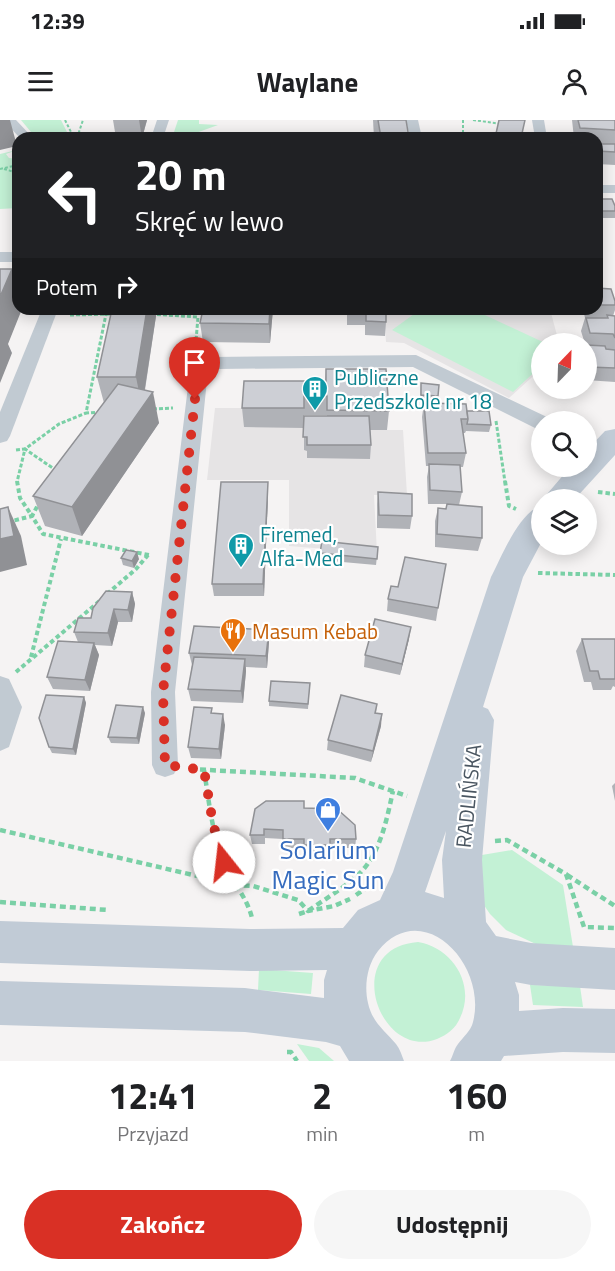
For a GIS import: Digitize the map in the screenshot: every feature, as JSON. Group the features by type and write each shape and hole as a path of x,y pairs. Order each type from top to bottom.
{"main road":[{"name":"RADLIŃSKA","path":"564,489 601,445"},
{"name":"RADLIŃSKA","path":"386,897 411,878 481,663 494,613 507,577 531,536"},
{"name":"RADLIŃSKA","path":"481,663 464,840 462,888 476,942 496,980 498,1008 482,1048"},
{"path":"371,1052 347,1007 344,987 353,949 364,933 378,921 386,897 419,910 443,916 476,942 531,964 615,969"},
{"path":"0,942 250,950 353,949"},
{"path":"0,1003 245,1010 326,1020 371,1052"},
{"path":"482,1048 563,1029 615,1031"}],"street":[{"path":"9,120 21,132"},
{"path":"0,436 48,315"},
{"path":"165,765 163,692 180,556 198,378 213,363 416,361 531,418"},
{"path":"0,739 10,706 4,683"}],"path":[{"path":"473,120 503,124"},
{"path":"86,413 106,315"},
{"path":"188,315 198,317 195,353"},
{"path":"153,409 176,408"},
{"path":"100,420 106,411 86,413 59,424 24,449 15,482 19,499 43,534 148,555 180,556"},
{"path":"496,414 509,506 531,510"},
{"path":"24,449 60,473"},
{"path":"613,493 615,500"},
{"path":"0,524 32,516 40,501"},
{"path":"31,659 61,539"},
{"path":"4,683 136,569 148,555"},
{"path":"529,573 615,575"},
{"path":"165,765 204,770 355,778 393,791 385,827 370,860 360,873 308,911"},
{"path":"204,770 213,824 224,862 250,909"},
{"path":"0,830 236,885 253,886 298,900 308,911"},
{"path":"464,840 481,843 507,840 615,906"},
{"path":"566,874 584,927 615,928"},
{"path":"308,911 349,899 386,897"}],"shaded area":[{"path":"384,315 552,315 556,333 531,333 531,378 509,398 404,343 386,342"},
{"path":"325,401 387,430 403,430 407,495 374,495 377,553 289,546 289,480 207,480 215,408 245,408"}],"green space":[{"path":"21,120 61,120 67,132 31,132"},
{"path":"178,120 199,120 199,124 218,125 199,132 174,132"},
{"path":"12,151 6,154 12,158 12,208 0,209 0,154"},
{"path":"413,315 485,315 531,336 531,375 513,392 392,330"},
{"path":"512,850 563,885 573,947 540,946 506,930 490,914 479,898 476,856"},
{"path":"418,942 442,952 451,960 463,981 465,993 464,1006 454,1028 437,1039 416,1041 399,1034 385,1020 376,1001 374,981 380,963 394,949"},
{"path":"259,969 313,973 311,994 258,990"},
{"path":"530,985 580,986 583,1007 533,1005"},
{"path":"297,1044 319,1048 334,1061 309,1061"}],"building":[{"path":"378,120 406,120 408,132 380,132"},
{"path":"499,120 525,120 522,132 496,132"},
{"path":"578,120 615,120 615,130 580,128"},
{"path":"603,144 615,144 615,152 603,151"},
{"path":"603,199 612,199 615,211 603,211"},
{"path":"0,269 12,269 0,297"},
{"path":"603,288 611,289 615,305 603,305"},
{"path":"111,315 146,315 136,377 97,377"},
{"path":"202,315 270,315 269,324 200,323"},
{"path":"366,315 386,315 386,322 366,321"},
{"path":"607,315 615,316 615,338 613,334 590,333 586,318 608,318"},
{"path":"597,346 615,350 615,368 597,367"},
{"path":"326,369 386,369 389,411 327,410 327,396 304,396 304,408 242,408 244,381 326,381"},
{"path":"421,383 439,385 438,396 421,395"},
{"path":"118,384 153,392 72,507 33,496"},
{"path":"424,403 466,404 468,419 461,419 466,453 428,453"},
{"path":"467,411 489,411 491,425 467,424"},
{"path":"304,416 369,416 371,445 307,445 307,437 303,437"},
{"path":"429,464 460,465 462,492 430,490"},
{"name":"Firemed, Alfa-Med","path":"221,482 268,482 263,584 212,584"},
{"path":"378,492 412,494 412,516 379,515"},
{"path":"447,504 482,507 482,538 437,534 438,508 446,509"},
{"path":"8,507 14,536 0,539 0,509"},
{"path":"322,541 378,547 377,559 320,553"},
{"path":"126,550 137,552 132,561 121,558"},
{"path":"405,557 446,564 438,608 388,599 391,586 398,587"},
{"path":"106,591 132,592 128,610 114,609 108,633 74,632 78,618 91,618 93,608"},
{"path":"375,619 411,627 402,664 365,655"},
{"path":"194,626 269,630 266,656 189,653"},
{"path":"582,639 615,639 615,679 600,679 598,671 590,671"},
{"path":"58,641 94,643 85,680 47,677"},
{"path":"194,657 245,659 241,691 188,689"},
{"path":"271,681 310,683 308,704 269,701"},
{"path":"46,695 84,697 73,749 49,747 39,718"},
{"path":"341,695 377,704 375,713 382,714 373,751 328,740"},
{"path":"116,705 143,707 137,738 108,737"},
{"path":"194,707 212,708 211,713 223,714 219,749 188,747"},
{"path":"266,801 304,801 304,808 337,809 355,825 356,839 330,839 330,845 304,845 304,839 283,839 283,830 264,829 264,835 250,835 255,809"}],"place":[{"name":"Publiczne Przedszkole nr 18","path":"315,412"},
{"name":"Firemed, Alfa-Med","path":"241,569"},
{"name":"Masum Kebab","path":"233,654"},
{"name":"Solarium Magic Sun","path":"328,833"}],"route":[{"path":"195,399 180,556 163,692 165,765 204,770 213,824 224,862"}]}
